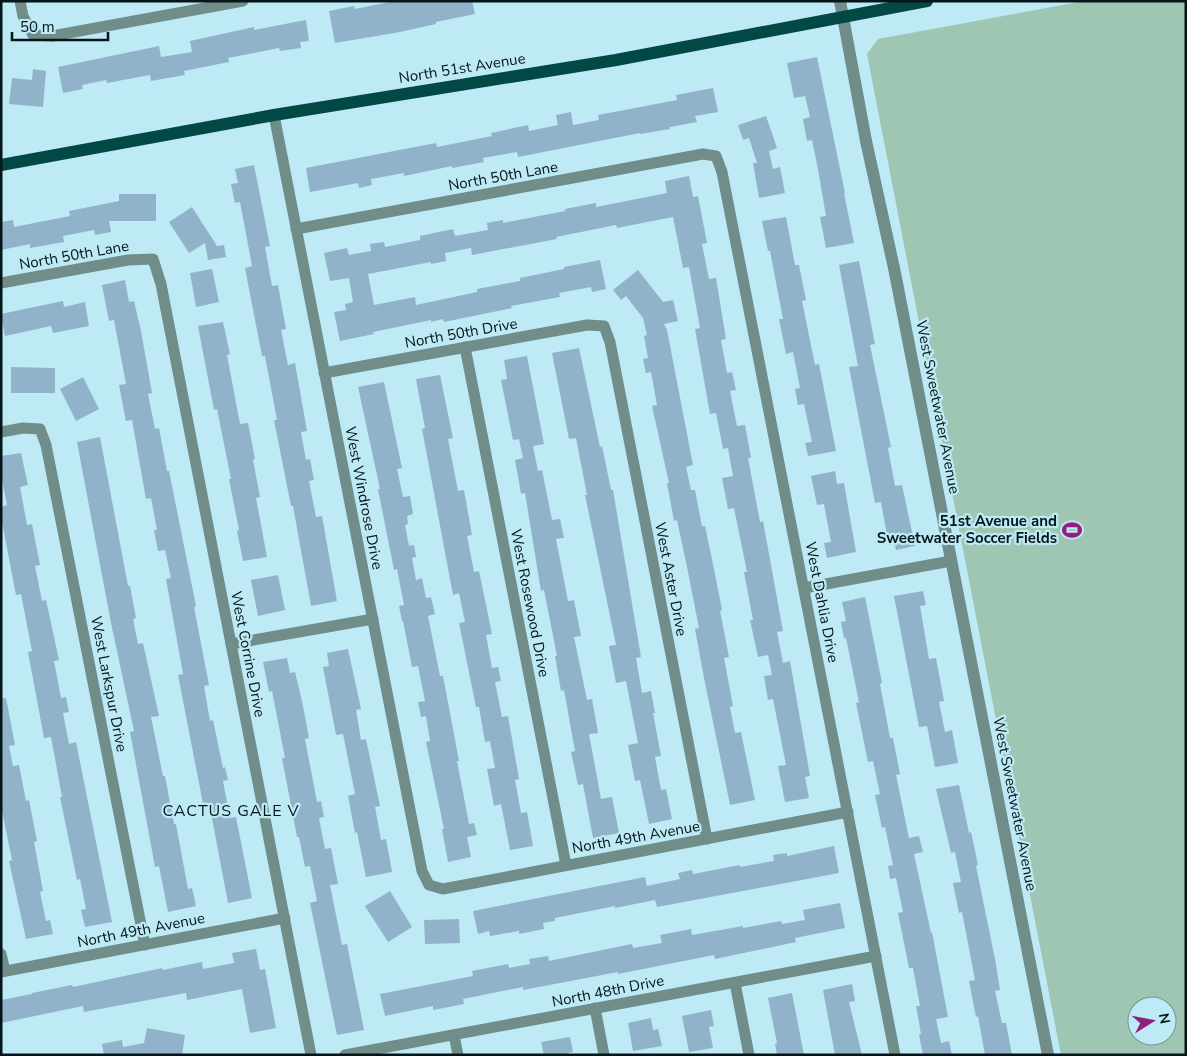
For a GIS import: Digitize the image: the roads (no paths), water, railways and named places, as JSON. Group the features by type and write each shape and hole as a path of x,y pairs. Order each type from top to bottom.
{"main road":[{"name":"North 51st Avenue","path":"1,165 274,115 616,60 927,1"}],"street":[{"path":"20,1 23,16 33,35 52,36 184,6 242,1"},
{"name":"West Sweetwater Avenue","path":"840,1 866,141 894,268 1048,1055"},
{"name":"West Windrose Drive","path":"274,115 422,871 430,885"},
{"name":"North 50th Lane","path":"296,229 702,154 716,156"},
{"name":"West Dahlia Drive","path":"716,156 722,172 895,1055"},
{"name":"North 50th Lane","path":"1,283 128,260 153,259"},
{"name":"West Corrine Drive","path":"153,259 161,284 312,1055"},
{"name":"North 50th Drive","path":"324,373 587,325 604,326"},
{"name":"West Aster Drive","path":"604,326 610,342 707,839"},
{"name":"West Rosewood Drive","path":"465,347 566,865"},
{"name":"West Larkspur Drive","path":"1,432 23,428 40,430 46,445 145,945"},
{"path":"804,588 951,561"},
{"path":"231,644 373,619"},
{"name":"North 49th Avenue","path":"430,885 443,889 848,812"},
{"name":"North 49th Avenue","path":"3,972 285,918"},
{"path":"1,954 3,972"},
{"name":"North 48th Drive","path":"345,1055 876,956"},
{"path":"735,983 750,1055"},
{"path":"595,1008 604,1055"},
{"path":"454,1035 458,1055"}],"place":[{"name":"51st Avenue and Sweetwater Soccer Fields","path":"1072,530"}],"district":[{"name":"CACTUS GALE V","path":"231,811"}]}
